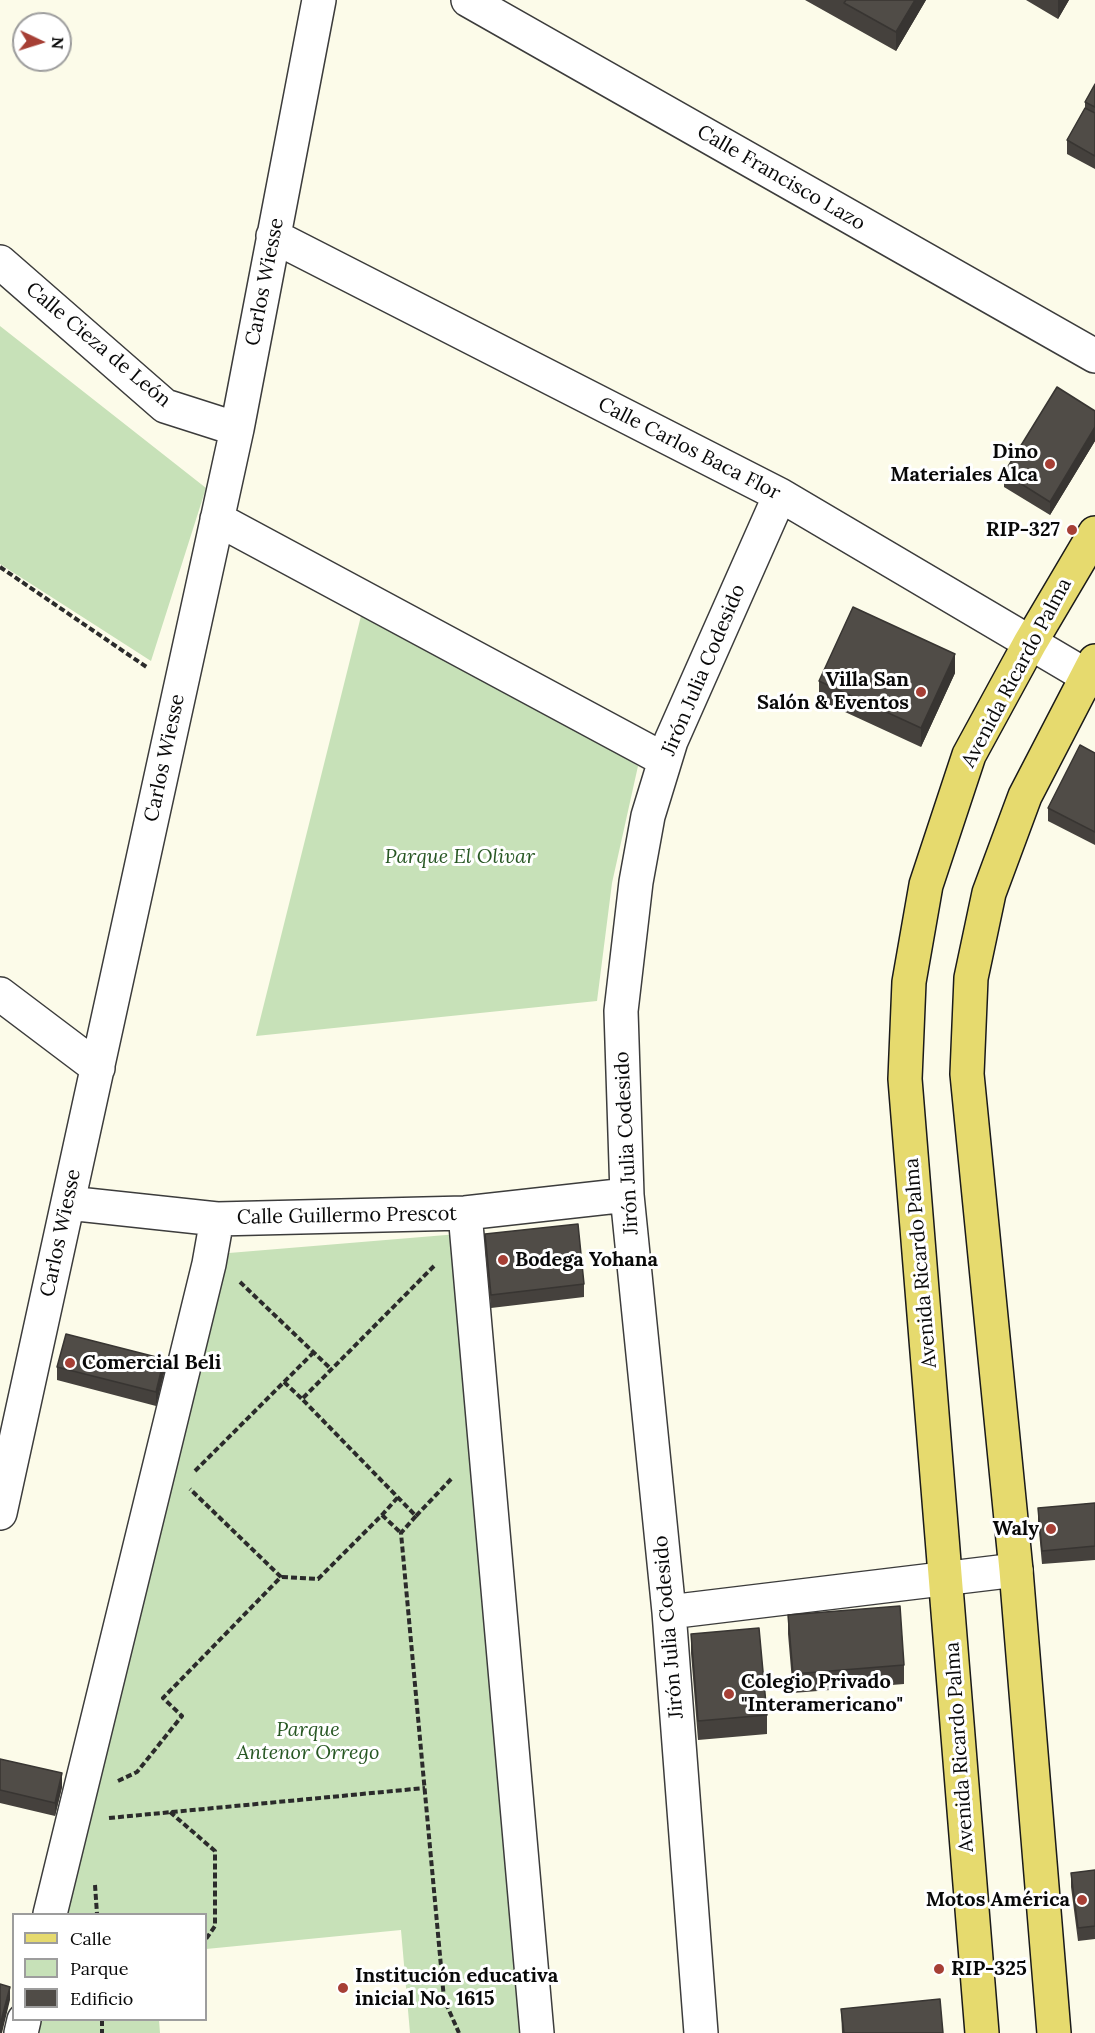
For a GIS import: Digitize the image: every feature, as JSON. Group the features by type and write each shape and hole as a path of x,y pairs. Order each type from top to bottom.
{"main road":[{"name":"Avenida Ricardo Palma","path":"982,2033 905,1079 909,982 926,885 969,755 1030,643 1095,533"},
{"path":"1054,2033 1016,1570 968,1074 970,978 988,893 1025,796 1092,673"}],"street":[{"name":"Carlos Wiesse","path":"0,1513 237,429 319,0"},
{"name":"Calle Francisco Lazo","path":"468,0 1095,356"},
{"name":"Calle Carlos Baca Flor","path":"273,236 780,495 1030,643 1092,673"},
{"name":"Calle Cieza de León","path":"0,262 165,406 237,429"},
{"name":"Jirón Julia Codesido","path":"701,2033 669,1612 627,1195 621,1011 636,882 648,816 665,760 671,741 780,495"},
{"path":"217,519 665,760"},
{"path":"0,994 98,1068"},
{"name":"Calle Guillermo Prescot","path":"68,1203 217,1219 466,1223 627,1195"},
{"path":"50,1913 217,1219"},
{"path":"466,1223 537,2033"},
{"path":"669,1612 1016,1570"}],"path":[{"path":"0,567 180,689"},
{"path":"302,1399 466,1223"},
{"path":"208,1264 235,1277 331,1370"},
{"path":"192,1475 313,1353"},
{"path":"284,1382 399,1496 416,1516 401,1533"},
{"path":"184,1483 281,1577 318,1579 399,1496"},
{"path":"382,1515 401,1533 444,1999 459,2033"},
{"path":"109,1785 136,1772 182,1716 163,1698 281,1577"},
{"path":"99,1818 425,1788"},
{"path":"170,1812 215,1851 215,1926 207,1938"}],"green space":[{"path":"0,326 206,488 151,661 0,564"},
{"name":"Parque El Olivar","path":"365,600 638,766 612,883 597,1001 256,1036"},
{"name":"Parque Antenor Orrego","path":"458,1234 532,2033 410,2033 401,1930 207,1949 207,1913 62,1913 229,1253"},
{"path":"35,2021 159,2021 160,2033 32,2033"}],"building":[{"path":"846,0 915,0 896,32 844,3"},
{"path":"1095,84 1095,107 1085,102"},
{"path":"1085,108 1095,113 1095,156 1067,140"},
{"name":"Dino Materiales Alca","path":"1057,387 1095,411 1095,427 1050,502 1004,473"},
{"path":"853,607 955,654 921,728 819,681"},
{"path":"1080,745 1095,753 1095,832 1048,808"},
{"path":"578,1224 584,1284 491,1295 485,1234"},
{"path":"66,1334 164,1359 156,1392 57,1367"},
{"path":"1095,1503 1095,1546 1042,1551 1038,1508"},
{"path":"900,1606 904,1665 793,1674 788,1615"},
{"name":"Colegio Privado \"Interamericano\"","path":"759,1628 767,1715 698,1721 691,1634"},
{"path":"0,1759 62,1773 55,1803 0,1790"},
{"path":"1095,1870 1095,1926 1078,1928 1071,1873"},
{"path":"0,1984 10,1987 0,2025"},
{"path":"940,1999 943,2033 844,2033 841,2009"}],"place":[{"name":"Dino Materiales Alca","path":"1050,464"},
{"name":"RIP-327","path":"1072,530"},
{"name":"Villa San Salón & Eventos","path":"921,692"},
{"name":"Bodega Yohana","path":"503,1260"},
{"name":"Comercial Beli","path":"70,1363"},
{"name":"Waly","path":"1051,1529"},
{"name":"Colegio Privado \"Interamericano\"","path":"729,1694"},
{"name":"Motos América","path":"1082,1900"},
{"name":"RIP-325","path":"939,1969"},
{"name":"Institución educativa inicial No. 1615","path":"343,1988"}]}
